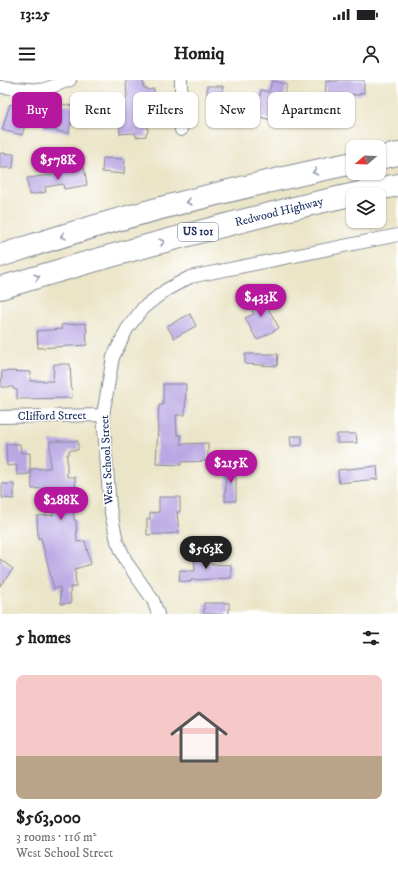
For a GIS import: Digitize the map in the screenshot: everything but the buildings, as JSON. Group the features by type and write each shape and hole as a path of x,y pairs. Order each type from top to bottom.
{"highway":[{"path":"386,157 398,154"},
{"name":"US 101","path":"0,256 134,216 232,191 346,165"},
{"name":"Redwood Highway","path":"0,288 111,255 230,224 398,185"}],"street":[{"path":"0,87 42,90 70,80"},
{"path":"180,130 181,80"},
{"name":"West School Street","path":"158,614 153,600 127,563 117,541 110,508 103,415 113,357 127,329 143,308 166,290 190,277 398,235"},
{"name":"Clifford Street","path":"0,417 103,415"}]}
